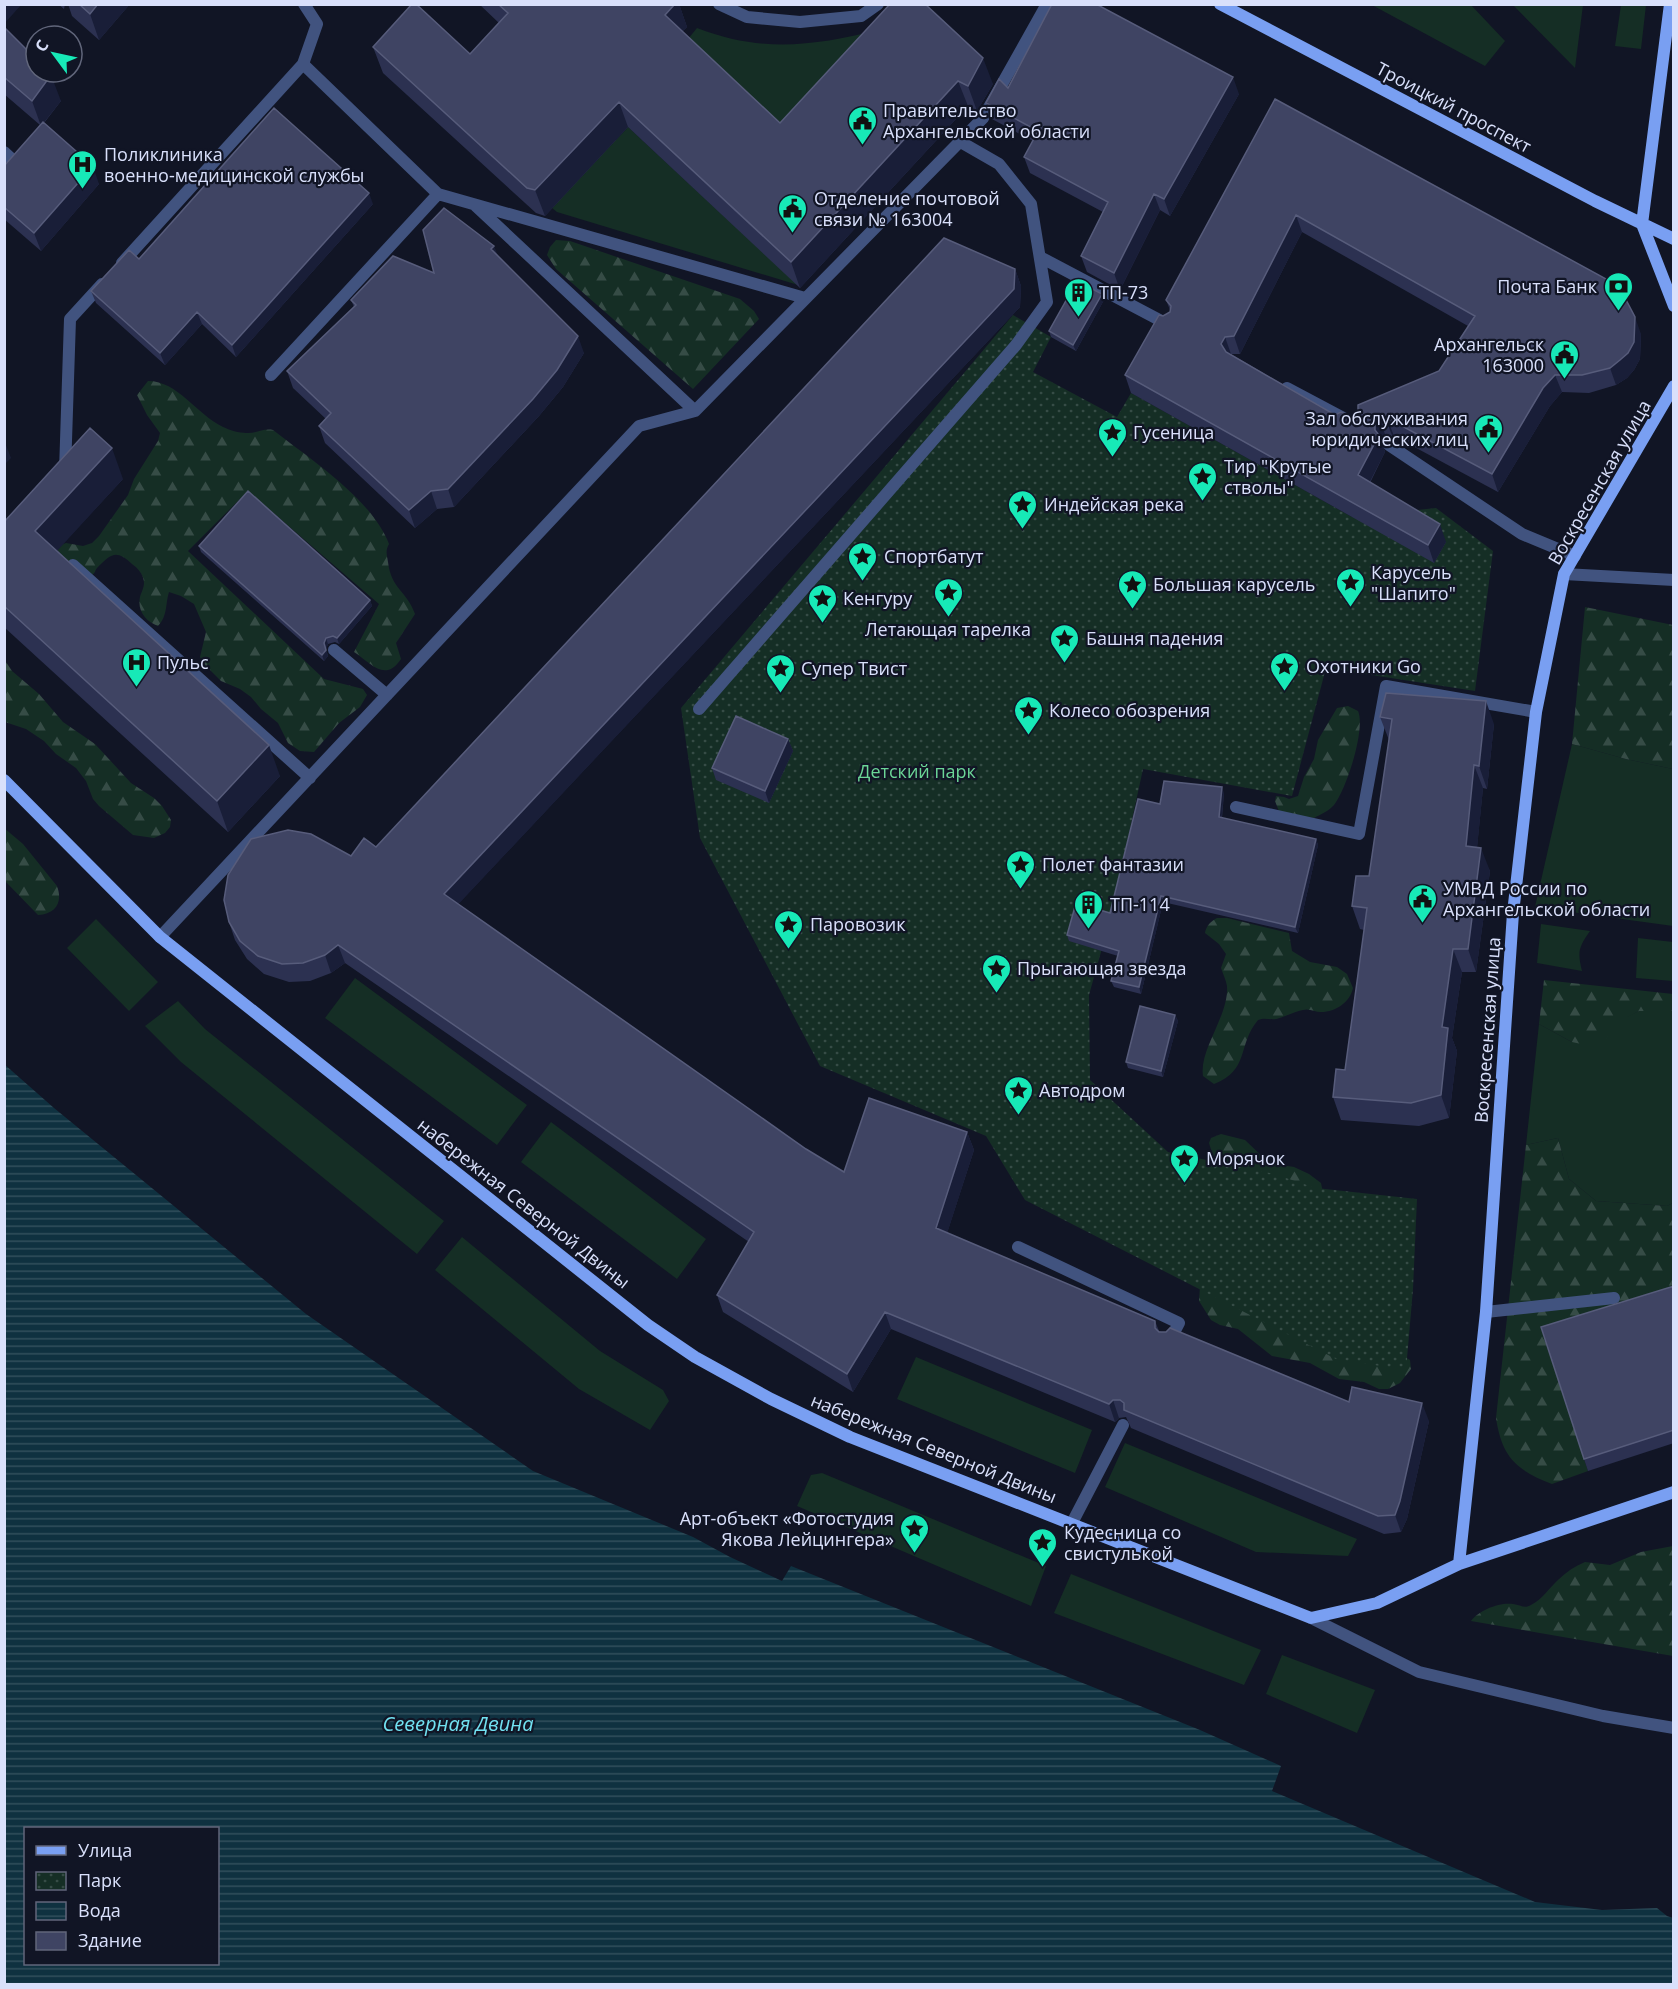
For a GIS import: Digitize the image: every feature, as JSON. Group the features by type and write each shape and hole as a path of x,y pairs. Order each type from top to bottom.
{"street":[{"name":"Троицкий проспект","path":"1220,4 1595,201 1674,239"},
{"path":"1670,4 1642,224 1674,306"},
{"name":"Воскресенская улица","path":"1459,1564 1486,1312 1513,913 1536,712 1564,574 1674,386"},
{"name":"набережная Северной Двины","path":"4,780 159,937 648,1325 695,1357 771,1399 850,1437 1311,1618"},
{"path":"1311,1618 1377,1603 1459,1564 1674,1492"}],"lane":[{"path":"57,485 65,477 70,319 303,64 317,24 304,4"},
{"path":"718,4 747,17 800,22 861,16 878,4"},
{"path":"159,937 639,426 695,411 983,118 1047,4"},
{"path":"303,64 438,194 805,298"},
{"path":"699,709 1017,345 1047,302 1031,204 999,164 959,141"},
{"path":"4,152 18,165"},
{"path":"271,375 438,194"},
{"path":"475,205 695,411"},
{"path":"1040,257 1169,325"},
{"path":"1277,382 1357,425"},
{"path":"1389,445 1522,534 1575,556"},
{"path":"73,565 309,778"},
{"path":"1564,574 1674,580"},
{"path":"334,650 387,695"},
{"path":"1236,807 1359,834 1386,686 1536,712"},
{"path":"1018,1247 1179,1323 1169,1342"},
{"path":"1486,1312 1614,1298"},
{"path":"1072,1523 1123,1425"},
{"path":"1311,1618 1419,1672 1603,1716 1674,1728"}],"green space":[{"path":"1372,5 1471,5 1505,41 1485,66"},
{"path":"1513,5 1583,5 1575,68"},
{"path":"1621,5 1646,5 1641,49 1615,46"},
{"path":"697,28 721,36 766,44 810,43 879,30 789,136 688,39"},
{"path":"593,119 616,140 628,127 798,285 557,212 552,208"},
{"path":"556,240 570,241 740,299 754,311 759,319 693,389 556,269 547,255"},
{"name":"Детский парк","path":"1013,315 1051,337 1033,372 1117,417 1131,393 1352,517 1436,508 1493,551 1475,691 1326,668 1292,796 1143,769 1111,916 1089,995 1090,1080 1168,1152 1274,1174 1316,1188 1417,1199 1406,1370 1336,1359 1025,1200 986,1136 820,1066 700,838 681,708"},
{"path":"148,381 169,386 213,421 228,429 250,433 273,430 355,496 381,527 389,544 387,555 392,578 415,614 396,643 401,659 389,670 378,669 354,652 379,604 248,491 188,551 324,679 363,689 367,695 360,707 339,723 314,752 300,751 288,743 278,723 251,697 240,689 221,681 203,663 200,657 206,632 194,604 169,592 165,614 161,622 158,626 150,622 143,615 139,602 144,583 142,575 126,559 118,555 106,559 92,575 69,580 55,547 66,543 83,546 92,543 99,536 128,495 134,479 158,441 160,433 147,415 137,395"},
{"path":"1585,607 1673,625 1673,769 1572,744"},
{"path":"4,659 12,671 39,694 63,722 95,744 131,783 162,806 171,820 170,827 165,833 154,838 133,835 93,799 86,781 76,768 26,729 5,722"},
{"path":"1348,706 1358,711 1359,731 1354,759 1344,787 1334,805 1314,818 1280,814 1275,801 1276,796 1289,799 1298,796 1304,777 1314,759 1318,740 1337,708"},
{"path":"1572,744 1673,769 1673,926 1535,907"},
{"path":"4,828 23,844 57,886 59,897 54,910 38,915 5,881"},
{"path":"1217,918 1227,918 1289,933 1292,951 1310,962 1337,967 1347,974 1353,988 1346,1002 1332,1010 1321,1012 1305,1010 1278,1019 1258,1020 1233,1072 1214,1084 1203,1076 1203,1066 1205,1055 1224,1009 1227,986 1221,968 1226,954 1219,944 1205,933 1209,924"},
{"path":"96,919 158,982 129,1011 67,948"},
{"path":"1541,924 1590,931 1580,949 1582,971 1537,963"},
{"path":"1638,938 1673,942 1673,981 1636,978"},
{"path":"355,978 527,1105 497,1145 325,1018"},
{"path":"1544,980 1673,994 1673,1011 1639,1011 1616,1023 1600,1048 1572,1042 1539,1024"},
{"path":"178,1001 205,1029 444,1221 417,1254 181,1062 145,1026"},
{"path":"1639,1011 1673,1011 1673,1203 1667,1206 1596,1201 1569,1179 1558,1138 1526,1145 1539,1024 1572,1042"},
{"path":"551,1122 706,1239 677,1279 521,1162"},
{"path":"1221,1134 1245,1140 1269,1163 1294,1167 1309,1174 1321,1183 1323,1193 1210,1170 1213,1156 1209,1143 1211,1138"},
{"path":"1558,1138 1569,1179 1596,1201 1667,1206 1673,1203 1673,1299 1545,1339 1588,1471 1552,1484 1529,1473 1513,1460 1502,1443 1496,1418 1526,1145"},
{"path":"462,1237 600,1351 663,1390 669,1401 650,1430 579,1389 435,1270"},
{"path":"1200,1286 1405,1357 1410,1360 1411,1369 1400,1383 1388,1389 1379,1389 1364,1382 1339,1379 1310,1363 1272,1356 1238,1329 1220,1325 1211,1320 1199,1301"},
{"path":"916,1357 1092,1430 1075,1473 897,1399"},
{"path":"1125,1443 1357,1539 1348,1556 1256,1552 1105,1487"},
{"path":"822,1473 1046,1566 1031,1606 797,1506 811,1475"},
{"path":"1673,1546 1673,1656 1471,1621 1484,1610 1496,1606 1513,1604 1529,1606 1539,1600 1564,1574 1585,1562 1610,1565 1641,1552"},
{"path":"1071,1574 1261,1650 1244,1685 1054,1613"},
{"path":"1282,1655 1375,1690 1357,1733 1266,1694"}],"water":[{"name":"Северная Двина","path":"4,1064 54,1108 306,1314 533,1471 693,1537 782,1581 791,1566 1200,1730 1281,1766 1272,1791 1535,1902 1602,1910 1657,1908 1673,1918 1673,1984 5,1984"}],"building":[{"path":"79,4 98,4 90,14"},
{"name":"Правительство Архангельской области","path":"412,4 416,4 470,54 508,13 498,4 675,4 665,15 780,123 890,4 925,4 983,58 968,86 958,81 791,262 619,102 535,190 527,188 373,47"},
{"path":"1052,4 1096,4 1233,77 1164,199 1154,194 1114,273 1081,256 1108,202 1024,157 1038,131 986,103 999,79 1008,88"},
{"path":"4,27 24,47 24,84 44,84 32,101 4,77"},
{"path":"1275,99 1608,280 1625,298 1635,317 1634,342 1628,353 1610,368 1582,375 1555,375 1543,388 1492,474 1387,418 1375,423 1375,430 1379,435 1358,475 1440,524 1428,545 1125,375 1159,315 1163,316 1170,312 1171,306 1166,300","holes":["1296,215 1475,316 1439,371 1358,405 1358,412 1351,416 1341,412 1335,415 1226,352 1221,344 1225,337 1234,336"]},
{"path":"274,108 369,193 232,345 197,312 160,353 91,291 129,250 139,259"},
{"path":"43,122 93,166 34,233 4,207 4,166"},
{"path":"444,208 494,246 491,249 578,336 557,370 533,399 448,489 431,491 409,510 319,426 331,413 287,371 356,305 351,300 393,256 434,273 423,230"},
{"path":"944,238 1015,269 1014,289 444,894 806,1149 844,1172 869,1098 967,1132 936,1228 1155,1321 1155,1328 1159,1332 1166,1332 1170,1328 1349,1402 1352,1387 1422,1403 1395,1515 1378,1516 1124,1410 1124,1403 1120,1400 1113,1400 1109,1404 885,1312 847,1374 717,1295 754,1232 338,945 325,955 303,963 282,964 258,956 240,941 229,922 224,900 228,875 251,839 288,830 311,834 351,856 364,838 376,847"},
{"name":"ТП-73","path":"1077,281 1102,294 1073,345 1049,331"},
{"path":"90,428 112,448 35,531 269,745 217,801 4,606 4,522"},
{"path":"248,491 370,600 337,638 333,636 326,638 324,643 326,650 322,655 199,546"},
{"name":"УМВД России по Архангельской области","path":"1386,693 1486,701 1479,766 1474,765 1466,846 1481,848 1468,949 1453,949 1442,1027 1448,1028 1441,1095 1411,1103 1333,1097 1336,1069 1345,1070 1367,908 1352,906 1356,876 1369,876 1392,719 1380,717"},
{"path":"736,716 788,739 765,791 712,768"},
{"path":"1164,781 1222,787 1219,817 1316,839 1295,927 1161,896 1139,987 1111,981 1119,951 1067,935 1076,903 1110,913 1138,799 1160,804"},
{"path":"1140,1006 1175,1015 1161,1071 1126,1062"},
{"path":"1674,1286 1674,1430 1584,1459 1541,1327"}],"place":[{"name":"Правительство Архангельской области","path":"862,146"},
{"name":"Поликлиника военно-медицинской службы","path":"83,190"},
{"name":"Отделение почтовой связи № 163004","path":"793,234"},
{"name":"Почта Банк","path":"1618,312"},
{"name":"ТП-73","path":"1078,318"},
{"name":"Архангельск 163000","path":"1565,380"},
{"name":"Зал обслуживания юридических лиц","path":"1489,454"},
{"name":"Гусеница","path":"1112,458"},
{"name":"Тир \"Крутые стволы\"","path":"1203,502"},
{"name":"Индейская река","path":"1023,530"},
{"name":"Спортбатут","path":"863,582"},
{"name":"Карусель \"Шапито\"","path":"1350,608"},
{"name":"Большая карусель","path":"1132,610"},
{"name":"Летающая тарелка","path":"948,618"},
{"name":"Кенгуру","path":"822,624"},
{"name":"Башня падения","path":"1065,664"},
{"name":"Пульс","path":"136,688"},
{"name":"Охотники Go","path":"1285,692"},
{"name":"Супер Твист","path":"780,694"},
{"name":"Колесо обозрения","path":"1028,736"},
{"name":"Полет фантазии","path":"1021,890"},
{"name":"УМВД России по Архангельской области","path":"1422,924"},
{"name":"ТП-114","path":"1089,930"},
{"name":"Паровозик","path":"789,950"},
{"name":"Прыгающая звезда","path":"996,994"},
{"name":"Автодром","path":"1018,1116"},
{"name":"Морячок","path":"1185,1184"},
{"name":"Арт-объект «Фотостудия Якова Лейцингера»","path":"915,1554"},
{"name":"Кудесница со свистулькой","path":"1043,1568"}]}
